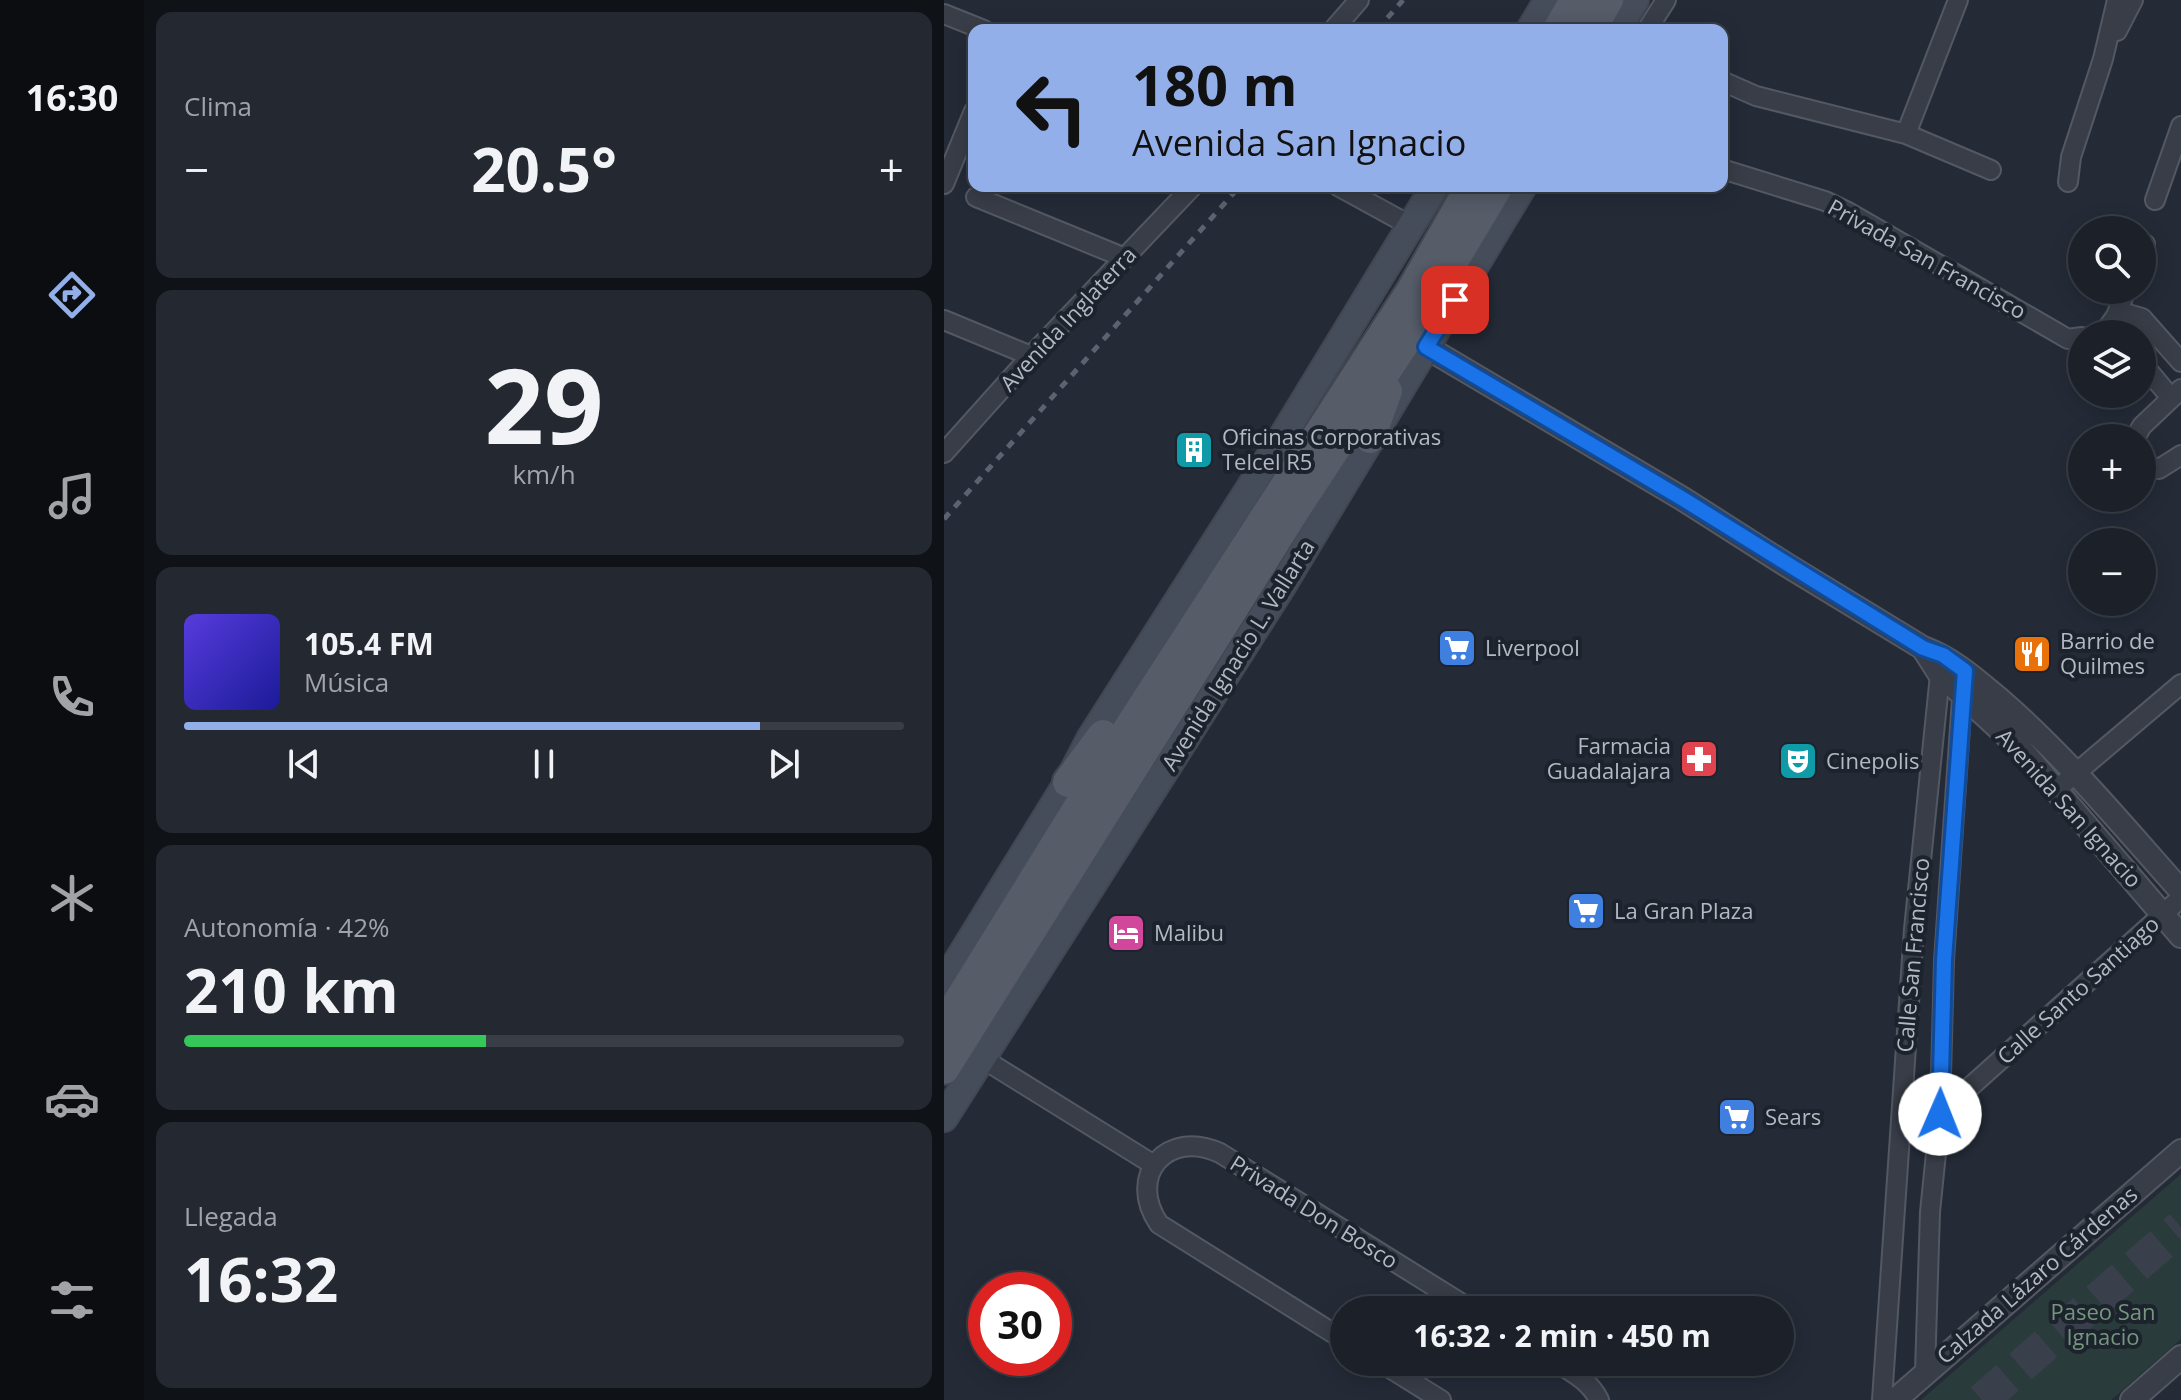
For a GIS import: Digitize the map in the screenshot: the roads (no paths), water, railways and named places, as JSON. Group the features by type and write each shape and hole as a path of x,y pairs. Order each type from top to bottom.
{"main road":[{"path":"1534,24 1548,0"},
{"path":"1561,24 1575,0"},
{"path":"1597,24 1617,8"},
{"path":"944,983 1068,782 1090,739 1281,439 1431,192"},
{"name":"Avenida Ignacio L. Vallarta","path":"944,1118 957,1049 979,969 1112,755 1412,290 1468,192"},
{"name":"Avenida Ignacio L. Vallarta","path":"1416,344 1495,192"},
{"name":"Avenida Ignacio L. Vallarta","path":"957,1049 1298,505 1416,344 1519,192"},
{"path":"1274,471 1379,310 1412,290"},
{"path":"1370,438 1416,344"},
{"name":"Avenida Ignacio L. Vallarta","path":"957,1049 1206,708 1370,438"},
{"path":"1068,782 1206,585"},
{"path":"979,969 999,895"}],"street":[{"path":"1338,24 1359,0"},
{"path":"1651,24 1666,0"},
{"path":"1906,134 1958,0"},
{"path":"2068,182 2071,157 2103,59 2117,0"},
{"path":"2103,59 2133,0"},
{"path":"944,14 969,24"},
{"path":"1728,84 1756,96 1906,134 1991,170"},
{"path":"944,184 968,126"},
{"path":"2155,200 2172,177 2181,126"},
{"name":"Privada San Francisco","path":"1728,171 1825,201 1848,212 2068,339"},
{"name":"Avenida Inglaterra","path":"944,453 1031,356 1187,192"},
{"path":"1349,192 1411,226"},
{"path":"976,197 1125,258"},
{"path":"2113,320 2121,304"},
{"path":"2116,316 2128,314 2142,318 2181,362"},
{"path":"944,320 1031,356"},
{"name":"Avenida San Ignacio","path":"1416,344 1683,499 1935,659 1965,671 2029,725 2181,891"},
{"path":"2144,424 2176,394 2156,376"},
{"path":"2156,468 2181,455"},
{"name":"Avenida San Ignacio","path":"1935,659 1961,695 2019,747 2181,936"},
{"name":"Calle San Francisco","path":"1882,1400 1935,659"},
{"name":"Calle San Francisco","path":"1925,1372 1930,1212 1940,1114 1944,960 1965,671"},
{"path":"2056,790 2181,684"},
{"name":"Calle Santo Santiago","path":"1940,1114 2181,898"},
{"path":"1911,969 1929,968 1944,960"},
{"path":"957,1049 1154,1165 1147,1181 1146,1197 1150,1211 1159,1224 1330,1331"},
{"name":"Privada Don Bosco","path":"1154,1165 1176,1147 1191,1144 1206,1146 1449,1296"},
{"name":"Calzada Lázaro Cárdenas","path":"1895,1400 2181,1151"},
{"path":"1895,1208 1930,1212"},
{"path":"2132,1400 2181,1357"},
{"path":"1402,1376 1441,1400"},
{"path":"1578,1376 1594,1389 1599,1400"}],"tunnel":[{"path":"1222,559 1271,477"},
{"path":"1982,1400 2181,1227"}],"railway":[{"path":"1382,24 1403,0"},
{"path":"944,519 1235,192"}],"place":[{"name":"Oficinas Corporativas Telcel R5","path":"1194,450"},
{"name":"Liverpool","path":"1457,648"},
{"name":"Barrio de Quilmes","path":"2032,654"},
{"name":"Farmacia Guadalajara","path":"1699,759"},
{"name":"Cinepolis","path":"1798,761"},
{"name":"La Gran Plaza","path":"1586,911"},
{"name":"Malibu","path":"1126,933"},
{"name":"Sears","path":"1737,1117"}],"park label":[{"name":"Paseo San Ignacio","path":"2103,1324"}]}
